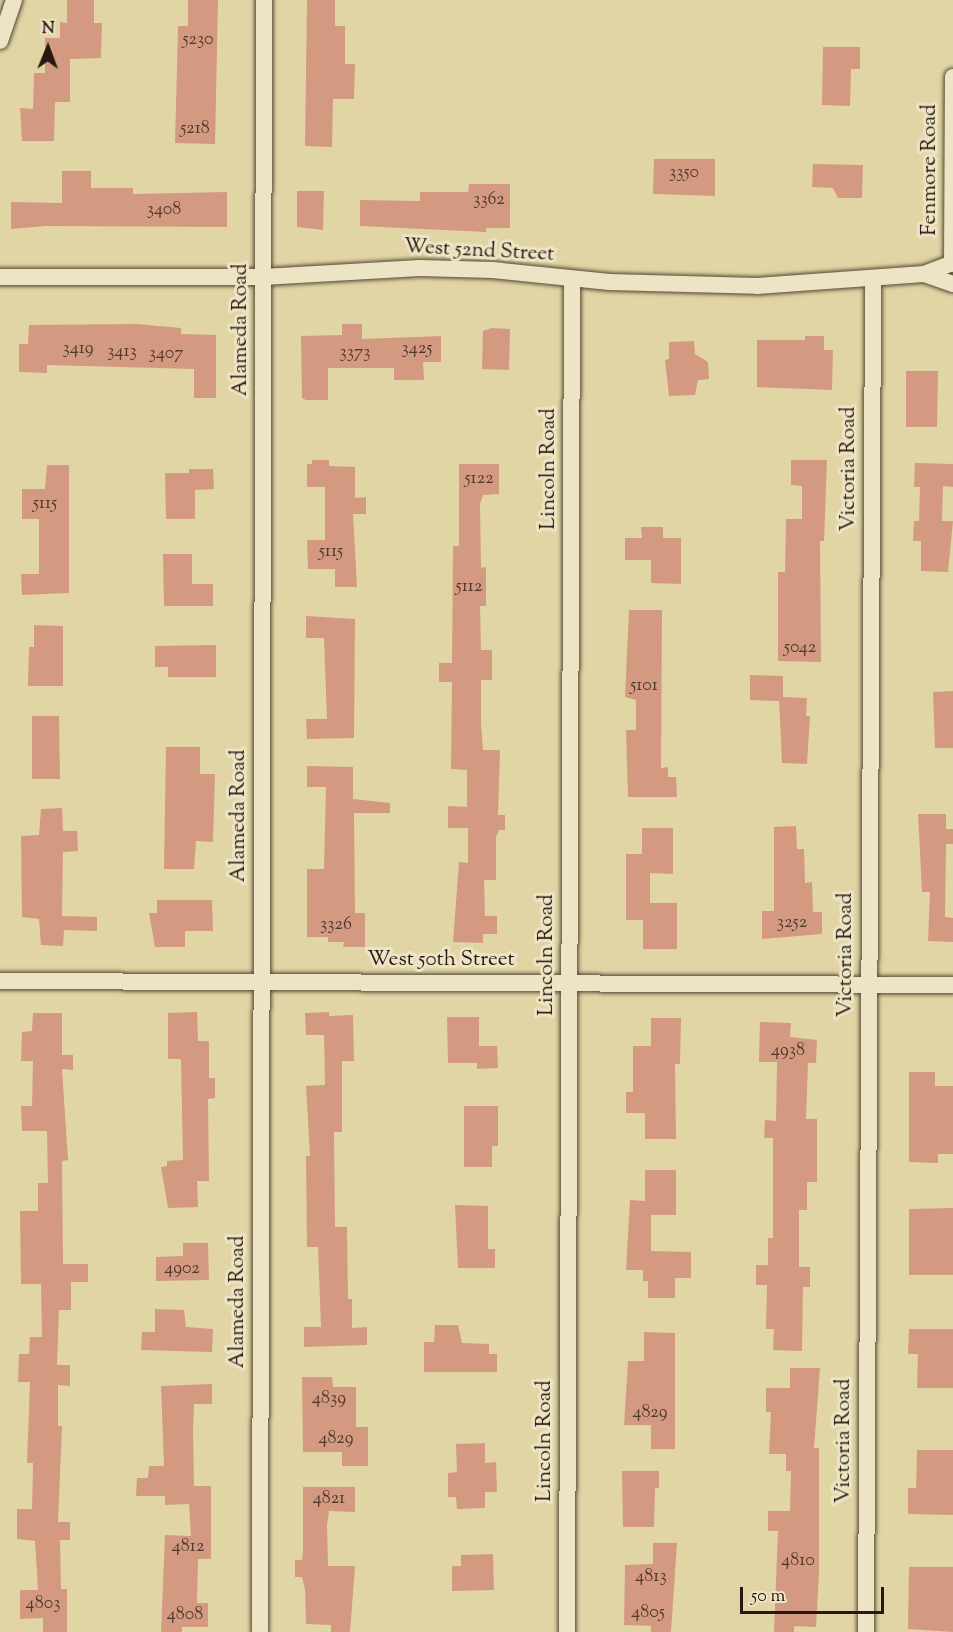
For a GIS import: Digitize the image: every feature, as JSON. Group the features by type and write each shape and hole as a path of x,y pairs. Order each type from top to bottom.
{"street":[{"path":"0,41 14,0"},
{"name":"Alameda Road","path":"260,1632 264,0"},
{"name":"Fenmore Road","path":"952,264 953,77"},
{"name":"West 52nd Street","path":"0,277 263,277 420,268 494,270 572,279 756,286 924,274 952,264"},
{"path":"924,274 953,284"},
{"name":"Victoria Road","path":"866,1632 873,278"},
{"name":"Lincoln Road","path":"567,1632 572,279"},
{"name":"West 50th Street","path":"0,981 953,985"}],"building":[{"path":"67,0 94,0 94,23 102,23 101,58 70,59 70,102 55,102 54,141 22,141 20,108 33,109 34,73 45,73 45,38 60,38 60,22 67,23"},
{"path":"188,0 218,0 215,144 175,143 178,26 188,26"},
{"path":"307,0 335,0 335,26 345,26 345,64 355,64 354,99 333,99 332,147 305,146"},
{"path":"823,47 860,47 860,69 851,69 850,106 822,105"},
{"path":"654,159 715,159 715,196 653,194"},
{"path":"813,164 863,165 862,198 838,198 833,188 812,187"},
{"path":"62,171 91,171 91,188 133,188 133,194 227,192 227,227 46,226 11,229 11,202 62,203"},
{"path":"469,184 510,184 510,228 486,228 486,232 360,226 360,200 420,201 420,192 468,192"},
{"path":"297,191 324,191 323,230 297,227"},
{"path":"136,324 181,328 181,334 216,335 216,398 194,398 194,369 47,365 47,373 19,372 19,344 28,344 29,325"},
{"path":"342,324 362,324 362,339 441,336 441,362 423,362 424,380 394,380 394,368 328,368 328,400 302,398 301,336 342,335"},
{"path":"492,328 510,329 509,370 482,369 483,331"},
{"path":"805,336 824,336 824,350 833,350 832,390 757,387 757,340 805,340"},
{"path":"694,341 695,354 708,362 709,379 698,380 695,395 669,396 665,360 669,359 669,342"},
{"path":"906,371 938,371 937,427 906,427"},
{"path":"312,460 329,460 329,466 355,467 355,498 366,497 366,514 353,514 357,587 335,587 335,569 308,569 307,540 325,540 325,487 307,487 307,464 312,464"},
{"path":"791,460 827,460 824,541 820,541 821,662 778,661 778,572 785,572 786,519 802,519 802,486 791,485"},
{"path":"915,463 953,464 953,487 943,486 942,521 953,521 948,572 921,571 921,541 913,541 914,521 919,521 920,487 914,487"},
{"path":"459,464 499,464 499,494 483,495 480,504 481,568 486,567 486,606 480,606 481,650 492,650 492,680 481,680 481,723 483,750 500,750 498,815 505,815 505,830 499,830 496,837 496,880 484,880 485,916 497,916 497,934 483,934 483,943 453,942 459,862 468,863 468,828 448,828 448,806 467,807 467,770 451,769 452,682 439,682 439,663 452,663 453,546 459,546"},
{"path":"47,465 69,465 69,593 22,595 21,574 39,574 39,519 22,519 22,489 45,489"},
{"path":"189,469 213,469 214,489 195,490 195,519 166,519 165,473 189,473"},
{"path":"641,527 663,527 663,538 681,538 681,584 651,583 651,560 625,560 625,538 642,538"},
{"path":"163,554 192,554 192,584 213,584 213,606 164,606"},
{"path":"629,610 662,610 661,768 668,767 668,777 676,777 677,797 628,797 626,730 636,730 636,700 625,697"},
{"path":"306,616 355,619 354,738 307,739 306,719 327,719 324,638 306,638"},
{"path":"34,625 63,626 63,686 28,686 29,647 34,647"},
{"path":"216,645 216,677 168,677 168,667 155,667 155,646"},
{"path":"750,675 783,676 783,697 807,698 806,716 810,716 807,764 782,763 779,701 750,700"},
{"path":"953,691 953,748 935,748 933,692"},
{"path":"32,716 59,716 60,779 32,779"},
{"path":"166,747 200,747 200,774 215,774 213,842 196,841 194,869 164,869"},
{"path":"307,766 353,767 353,799 390,803 390,813 354,813 355,913 365,913 365,947 343,947 344,942 328,942 328,937 307,937 307,869 324,869 326,787 307,787"},
{"path":"62,808 63,831 77,831 78,851 63,852 62,916 97,917 97,931 64,930 63,946 41,945 39,919 22,917 21,836 39,835 41,809"},
{"path":"918,814 946,814 946,829 953,829 953,844 946,844 945,917 953,918 953,942 928,941 930,892 922,892"},
{"path":"796,826 797,849 804,849 805,883 812,882 813,912 822,912 822,934 762,939 762,911 774,911 774,827"},
{"path":"642,828 673,828 673,874 650,873 650,903 677,903 677,949 643,949 643,920 626,920 626,854 642,854"},
{"path":"157,900 212,900 213,931 185,931 185,947 155,947 149,913 157,913"},
{"path":"197,1012 198,1041 209,1041 209,1078 215,1078 215,1098 208,1099 209,1181 197,1181 198,1207 168,1208 161,1167 167,1166 167,1161 183,1160 181,1059 168,1059 168,1013"},
{"path":"329,1012 329,1016 353,1015 354,1061 342,1061 342,1132 334,1132 335,1227 347,1227 348,1299 352,1299 352,1328 367,1327 367,1345 304,1347 304,1327 321,1327 318,1247 307,1247 306,1156 310,1156 306,1086 325,1085 324,1035 306,1035 305,1013"},
{"path":"33,1013 62,1013 62,1055 73,1055 73,1070 62,1069 68,1160 62,1161 63,1264 88,1264 88,1282 71,1282 71,1310 59,1310 57,1365 70,1365 70,1386 58,1385 58,1426 62,1426 58,1522 70,1522 70,1540 60,1540 61,1589 67,1589 67,1632 43,1632 43,1618 20,1619 20,1590 38,1590 35,1541 17,1539 17,1509 32,1509 33,1463 27,1463 30,1382 18,1382 19,1354 29,1354 30,1337 42,1337 41,1284 21,1284 20,1211 38,1211 38,1183 48,1183 47,1131 22,1131 21,1106 32,1106 33,1061 21,1061 22,1032 32,1031"},
{"path":"447,1017 479,1017 479,1046 497,1046 498,1068 477,1069 477,1063 448,1063"},
{"path":"651,1018 681,1018 680,1064 675,1064 676,1139 645,1139 645,1113 626,1113 626,1092 633,1092 633,1046 651,1046"},
{"path":"760,1022 791,1023 790,1037 817,1040 816,1063 808,1063 806,1119 817,1119 817,1182 807,1182 807,1210 799,1210 799,1267 810,1267 810,1287 803,1287 802,1351 773,1350 774,1329 766,1329 767,1285 756,1285 756,1265 768,1265 768,1238 773,1238 773,1138 764,1138 765,1120 776,1121 777,1062 759,1062"},
{"path":"909,1072 935,1072 935,1086 953,1086 953,1154 938,1154 938,1163 909,1162"},
{"path":"464,1106 498,1106 498,1146 492,1146 492,1167 464,1167"},
{"path":"645,1170 676,1170 676,1215 651,1215 651,1251 691,1252 691,1278 675,1278 675,1298 648,1298 648,1281 643,1281 643,1270 626,1270 630,1200 645,1201"},
{"path":"455,1205 488,1206 488,1249 495,1249 495,1268 458,1268"},
{"path":"953,1208 953,1275 909,1275 909,1209"},
{"path":"183,1243 208,1243 209,1280 156,1281 156,1257 183,1256"},
{"path":"155,1309 184,1310 186,1327 213,1329 212,1352 141,1350 142,1332 155,1332"},
{"path":"435,1325 458,1325 462,1343 489,1344 489,1354 497,1354 497,1372 424,1372 424,1342 434,1342"},
{"path":"909,1329 953,1329 953,1388 917,1388 918,1354 908,1354"},
{"path":"644,1332 675,1333 675,1449 651,1449 651,1425 624,1425 628,1361 644,1361"},
{"path":"790,1368 820,1368 814,1448 819,1448 819,1573 816,1627 794,1626 794,1632 774,1632 778,1531 768,1531 768,1511 790,1511 791,1471 786,1471 786,1454 769,1454 771,1412 766,1412 766,1388 790,1388"},
{"path":"302,1377 332,1377 333,1387 356,1387 356,1427 368,1427 368,1466 342,1466 342,1452 303,1452"},
{"path":"212,1384 212,1404 194,1404 193,1431 194,1486 211,1486 211,1559 198,1559 197,1603 208,1603 208,1627 182,1627 182,1632 161,1632 165,1535 191,1536 189,1504 165,1505 165,1496 136,1496 137,1478 148,1478 149,1466 164,1466 161,1386"},
{"path":"485,1443 485,1463 496,1462 497,1492 485,1492 485,1508 457,1509 456,1497 448,1497 448,1473 457,1472 456,1444"},
{"path":"917,1450 953,1450 953,1515 908,1514 908,1488 916,1488"},
{"path":"622,1471 659,1471 659,1488 655,1488 654,1527 623,1527"},
{"path":"303,1487 355,1487 355,1512 329,1511 327,1525 328,1566 355,1566 350,1632 331,1632 331,1625 306,1624 305,1589 302,1577 295,1577 295,1560 302,1560 303,1551"},
{"path":"653,1543 677,1543 671,1632 651,1632 651,1626 624,1625 625,1565 653,1564"},
{"path":"493,1554 494,1590 452,1591 452,1566 461,1566 461,1555"},
{"path":"909,1567 953,1567 953,1632 908,1629"}]}
